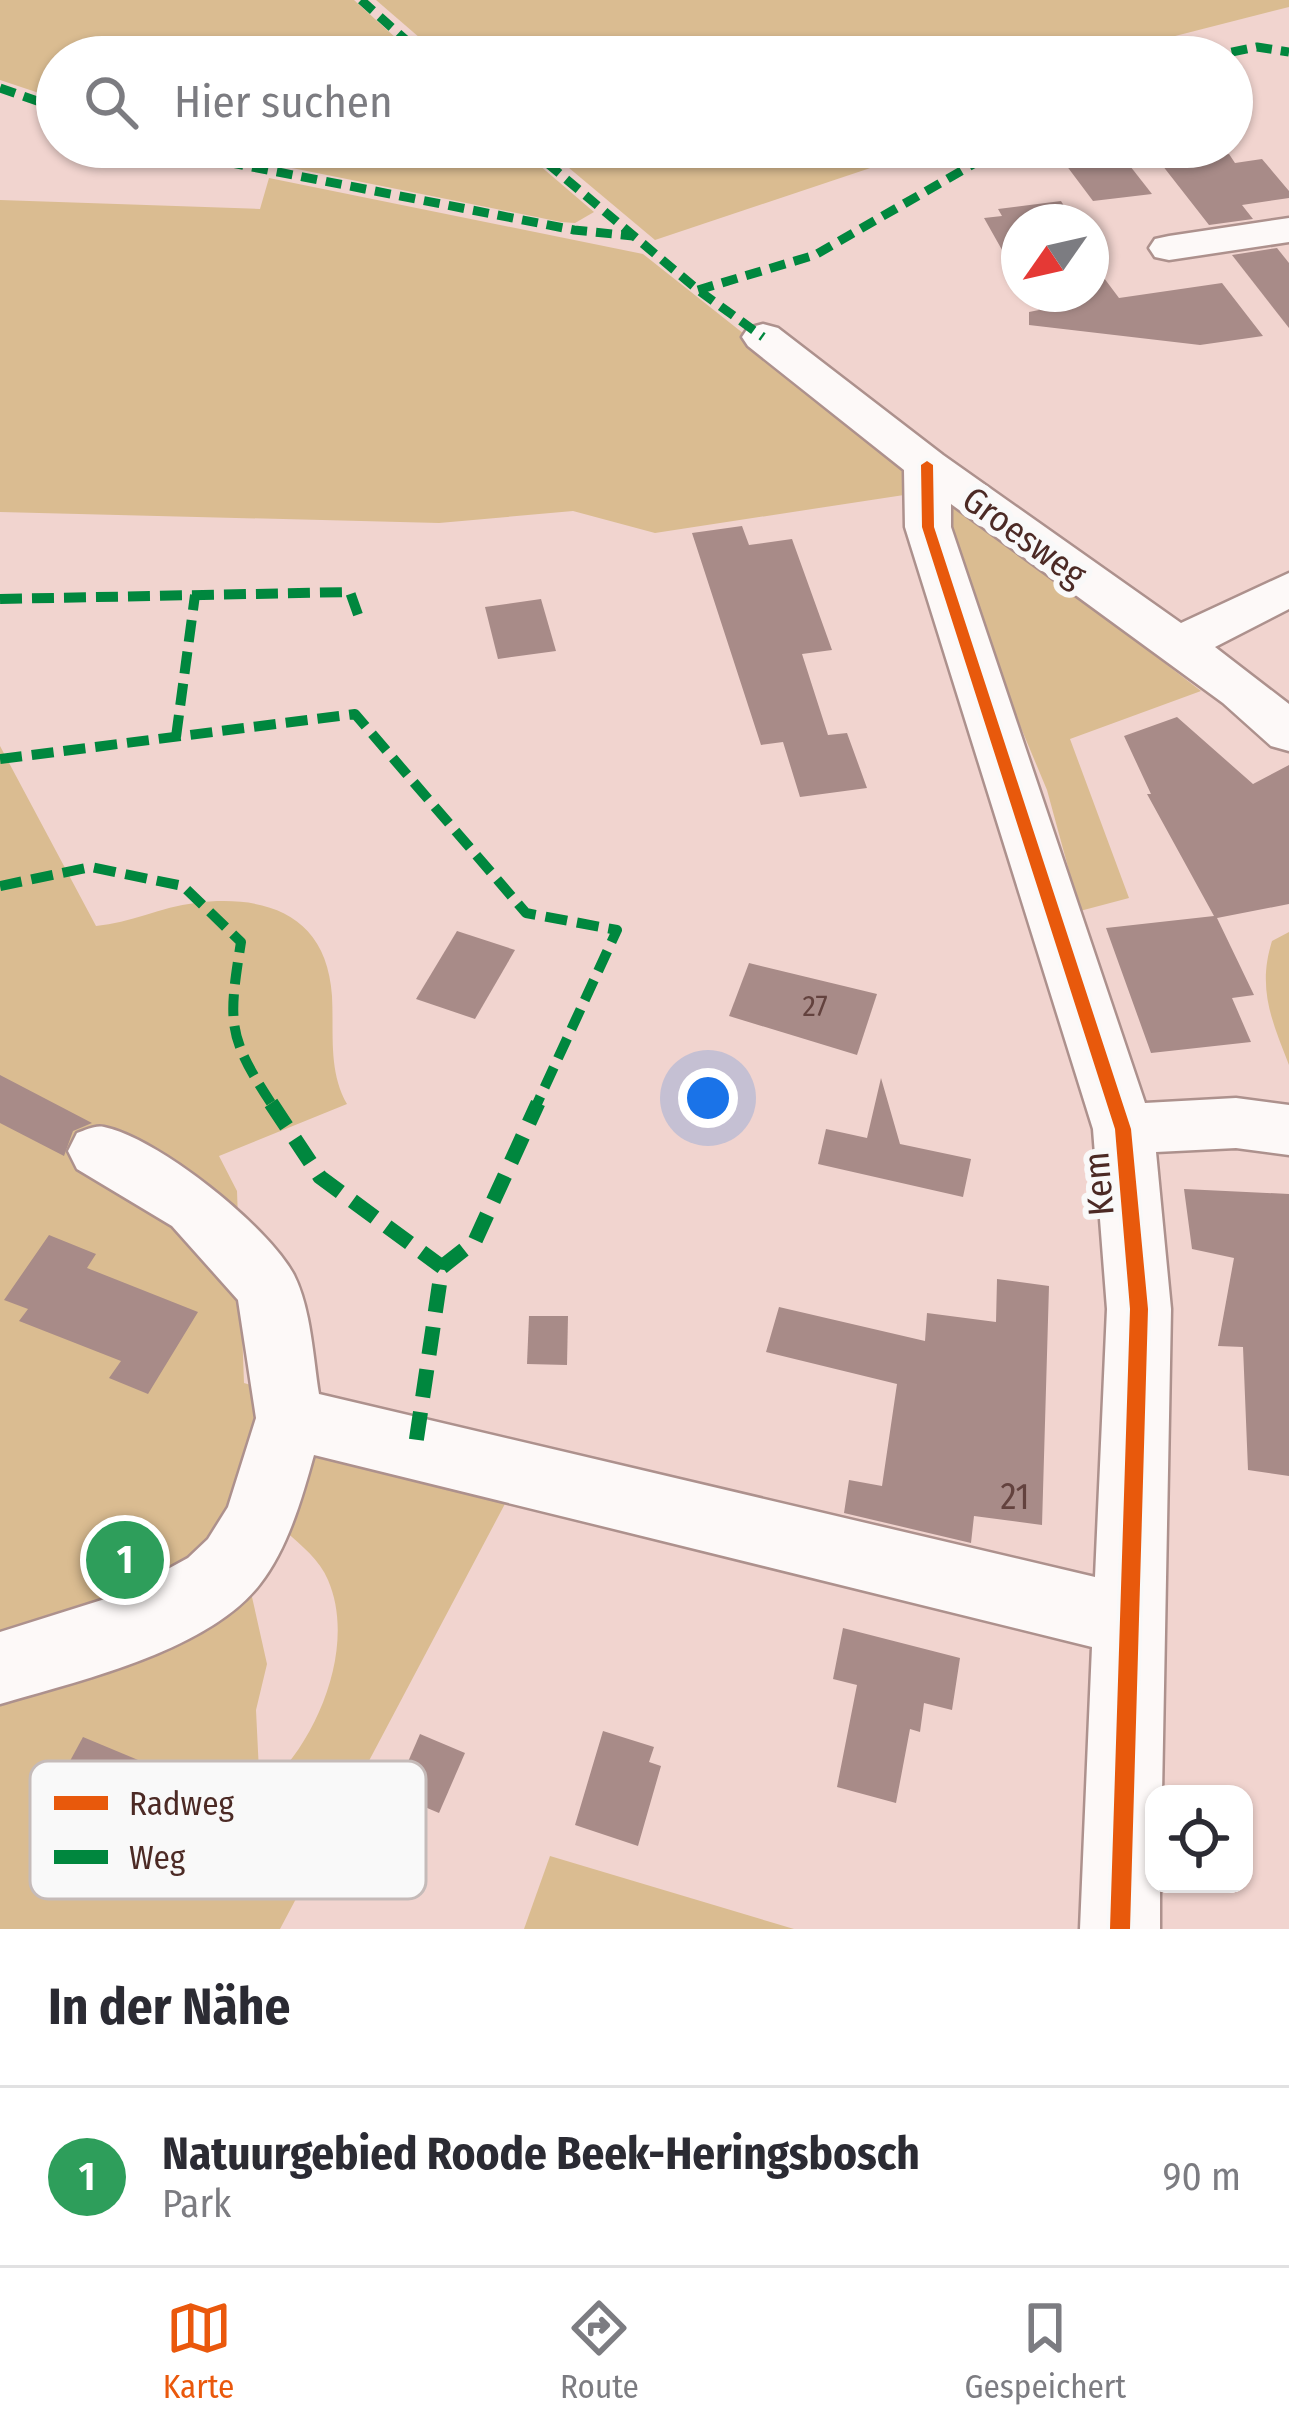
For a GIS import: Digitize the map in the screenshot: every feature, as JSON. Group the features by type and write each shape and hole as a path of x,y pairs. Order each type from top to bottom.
{"street":[{"path":"1168,248 1289,230"},
{"name":"Groesweg","path":"763,338 927,465 1241,692 1289,733"},
{"name":"Kem","path":"927,465 928,527 1124,1130 1139,1309 1120,1929"},
{"path":"1176,646 1289,589"},
{"path":"1124,1130 1236,1123 1289,1130"},
{"path":"0,1668 169,1611 232,1564 266,1498 290,1418 268,1289 194,1207 99,1151"},
{"path":"290,1418 1132,1622"}],"shaded area":[{"path":"0,0 354,0 394,36 36,36 36,92 0,80"},
{"path":"376,0 1289,0 1289,7 1175,36 418,36"},
{"path":"292,168 543,168 594,212 575,223"},
{"path":"569,168 870,168 655,240"},
{"path":"269,178 643,254 917,471 904,495 655,533 573,511 439,523 0,512 0,200 260,209"},
{"path":"955,502 1201,691 1070,739 1129,898 1080,911 1047,790 965,594 939,507"},
{"path":"0,746 96,926 222,901 269,907 306,929 328,969 334,1065 347,1104 219,1156 237,1191 244,1383 283,1394 248,1486 252,1597 267,1664 256,1710 258,1761 30,1761 30,1899 296,1899 280,1929 0,1929"},
{"path":"1289,932 1289,1065 1272,1019 1266,974 1272,941"},
{"path":"318,1444 507,1500 369,1761 289,1761 326,1696 338,1636 336,1607 325,1573 285,1531"},
{"path":"550,1856 794,1929 524,1929"}],"building":[{"path":"1262,159 1289,191 1289,198 1242,205 1253,219 1209,225 1164,168 1253,168 1253,160"},
{"path":"1068,168 1132,168 1152,194 1093,201"},
{"path":"1001,216 1001,248 984,218"},
{"path":"1277,248 1289,263 1289,328 1232,255"},
{"path":"1222,283 1263,336 1200,345 1029,325 1029,312 1109,312 1109,285 1119,298"},
{"path":"742,526 749,545 792,539 832,650 802,654 828,735 847,733 867,788 800,797 783,742 761,745 692,533"},
{"path":"541,599 556,651 498,659 485,607"},
{"path":"1177,717 1253,784 1289,765 1289,904 1217,918 1254,995 1232,998 1251,1042 1151,1053 1106,928 1214,916 1147,794 1151,794 1124,736"},
{"path":"457,931 515,950 475,1019 416,999"},
{"path":"749,963 877,994 857,1055 729,1016"},
{"path":"0,1075 92,1123 73,1131 64,1156 0,1123"},
{"path":"881,1078 900,1144 971,1159 963,1197 818,1164 826,1129 867,1138"},
{"path":"1184,1189 1289,1194 1289,1476 1248,1470 1243,1347 1218,1346 1234,1258 1192,1249"},
{"path":"49,1235 96,1254 87,1268 198,1312 148,1394 109,1378 121,1361 19,1321 28,1309 4,1300"},
{"path":"997,1279 1049,1286 1042,1525 974,1516 971,1543 844,1513 849,1480 882,1486 897,1384 766,1352 779,1307 925,1341 927,1313 996,1322"},
{"path":"529,1316 568,1316 567,1365 527,1364"},
{"path":"843,1628 960,1658 952,1710 924,1703 920,1732 910,1729 896,1803 837,1787 857,1685 833,1679"},
{"path":"603,1731 654,1747 649,1762 661,1766 638,1846 575,1825"},
{"path":"420,1734 465,1753 439,1813 426,1808 426,1761 408,1761"},
{"path":"83,1737 140,1761 70,1761"}],"marked path":[{"path":"361,0 401,36"},
{"path":"1253,48 1289,52"},
{"path":"0,88 36,101"},
{"path":"258,168 574,230 633,236"},
{"path":"553,168 698,290 763,337"},
{"path":"698,290 815,255 966,168"},
{"path":"0,599 350,592 361,623"},
{"path":"176,737 195,595"},
{"path":"0,759 355,714 526,913 617,930 475,1241 442,1267"},
{"path":"0,886 91,867 183,886 241,942 230,1010 238,1053 320,1177 442,1267 415,1449"}],"cycle path":[{"path":"927,465 928,527 1123,1129 1139,1309 1120,1929"}],"place":[{"name":"Natuurgebied Roode Beek-Heringsbosch","path":"125,1560"}]}
